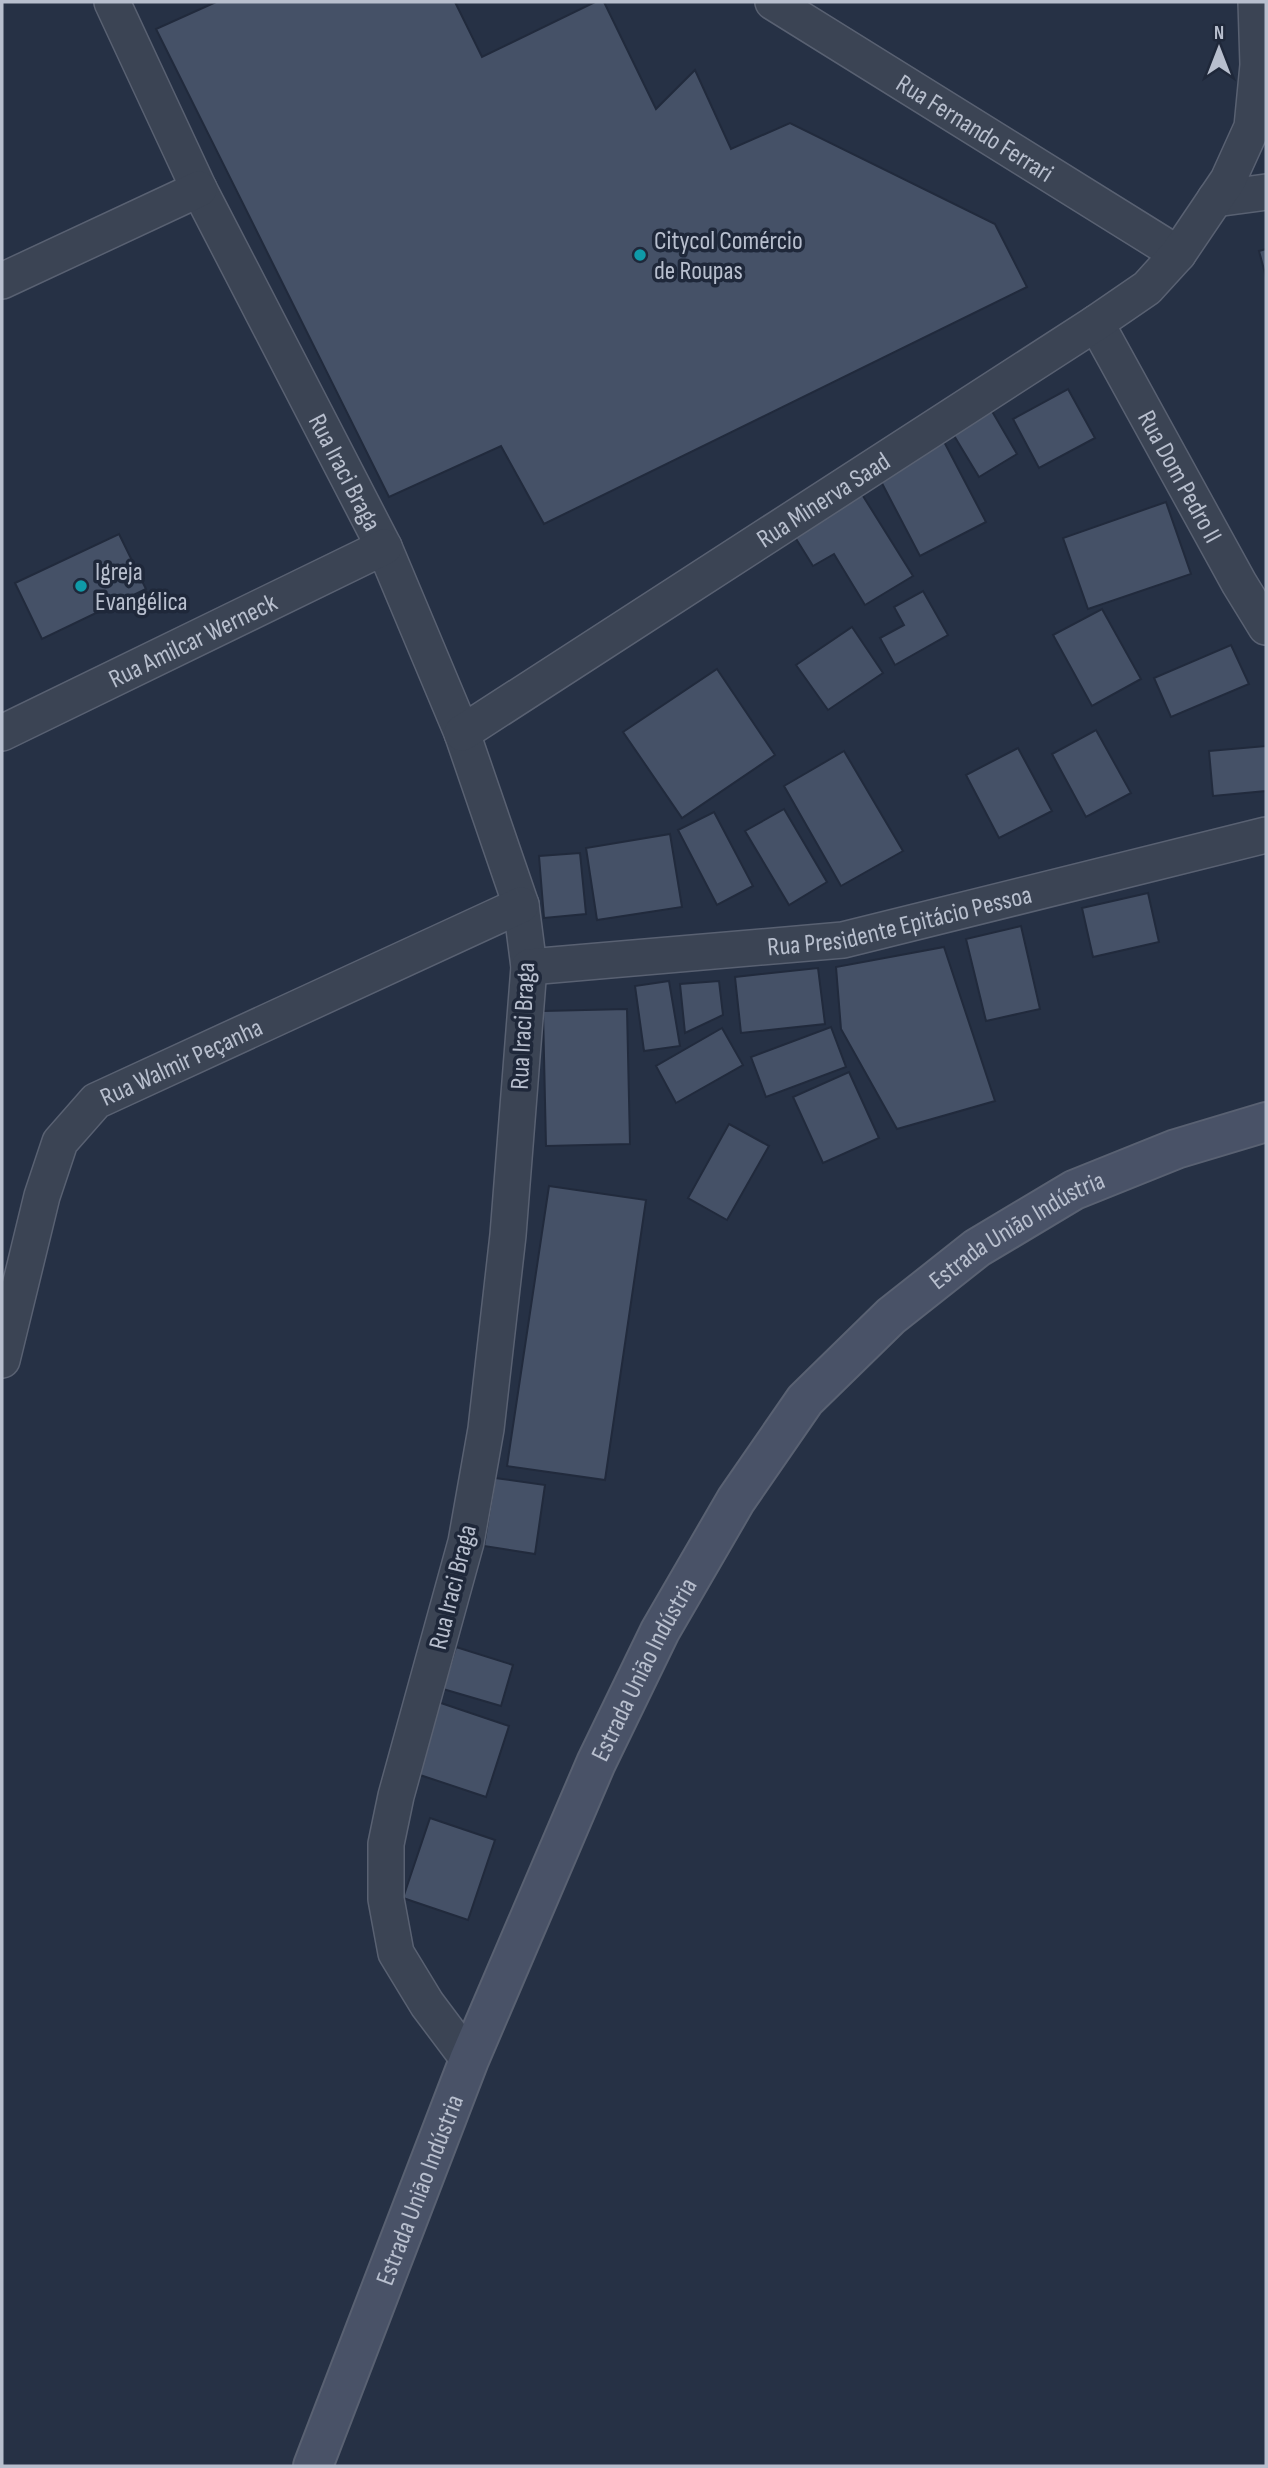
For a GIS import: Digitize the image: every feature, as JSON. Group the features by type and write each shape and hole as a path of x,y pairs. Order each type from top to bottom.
{"main road":[{"name":"Estrada União Indústria","path":"313,2466 469,2060 596,1763 660,1631 736,1500 805,1400 891,1315 977,1248 998,1235 1074,1191 1176,1149 1266,1122"}],"street":[{"name":"Rua Iraci Braga","path":"112,2 199,189 384,547 462,733 521,905 528,967 508,1234 486,1429 466,1542 396,1796 386,1844 386,1899 396,1953 427,2004 469,2060"},
{"name":"Rua Fernando Ferrari","path":"773,2 1178,254"},
{"name":"Rua Minerva Saad","path":"462,733 1146,288 1178,254 1228,180 1252,127 1258,65 1256,2"},
{"path":"2,281 199,189"},
{"path":"1215,199 1266,192"},
{"name":"Rua Dom Pedro II","path":"1096,323 1266,627"},
{"name":"Rua Amilcar Werneck","path":"2,733 384,547"},
{"name":"Rua Presidente Epitácio Pessoa","path":"528,967 842,940 1266,835"},
{"name":"Rua Walmir Peçanha","path":"2,1360 42,1196 60,1142 96,1101 521,905"}],"building":[{"name":"Citycol Comércio de Roupas","path":"216,2 455,2 482,57 595,2 604,2 656,109 695,70 731,149 790,123 995,224 1027,287 544,524 501,446 389,497 156,29"},
{"path":"1266,249 1266,277 1259,251"},
{"path":"1068,389 1095,438 1039,468 1013,419"},
{"path":"986,401 1017,454 979,477 947,424"},
{"path":"940,434 986,522 920,556 874,468"},
{"path":"858,488 913,576 865,605 834,554 813,566 790,529"},
{"path":"1166,502 1191,574 1088,609 1063,538"},
{"name":"Igreja Evangélica","path":"119,534 146,589 42,639 15,583"},
{"path":"923,591 948,635 895,665 880,638 904,625 894,607"},
{"path":"1102,609 1141,679 1092,706 1053,635"},
{"path":"852,627 883,673 828,710 796,665"},
{"path":"1231,645 1249,684 1171,717 1154,678"},
{"path":"717,669 775,755 682,818 623,732"},
{"path":"1096,730 1131,793 1086,817 1052,754"},
{"path":"1266,746 1266,791 1213,796 1209,751"},
{"path":"1018,748 1052,811 999,838 966,775"},
{"path":"844,751 903,851 841,886 784,786"},
{"path":"784,809 827,882 789,905 745,831"},
{"path":"714,812 753,886 717,905 678,830"},
{"path":"670,834 682,907 597,920 586,848"},
{"path":"580,853 586,914 544,918 539,856"},
{"path":"1148,893 1159,942 1093,957 1082,908"},
{"path":"1021,926 1040,1009 986,1021 966,939"},
{"path":"944,947 995,1101 897,1129 841,1029 836,967"},
{"path":"818,968 825,1024 741,1033 735,977"},
{"path":"669,981 680,1046 644,1051 635,986"},
{"path":"719,981 723,1015 685,1033 680,984"},
{"path":"627,1009 630,1144 546,1146 543,1011"},
{"path":"831,1027 846,1067 766,1097 751,1057"},
{"path":"722,1028 743,1065 676,1103 656,1066"},
{"path":"849,1072 879,1138 823,1163 793,1097"},
{"path":"729,1124 769,1146 727,1220 688,1198"},
{"path":"549,1186 646,1200 605,1480 507,1466"},
{"path":"495,1478 545,1485 535,1554 484,1546"},
{"path":"456,1647 513,1665 501,1706 443,1689"},
{"path":"435,1701 509,1726 486,1797 411,1772"},
{"path":"430,1818 495,1840 468,1920 403,1898"}],"place":[{"name":"Citycol Comércio de Roupas","path":"640,255"},
{"name":"Igreja Evangélica","path":"81,586"}]}
